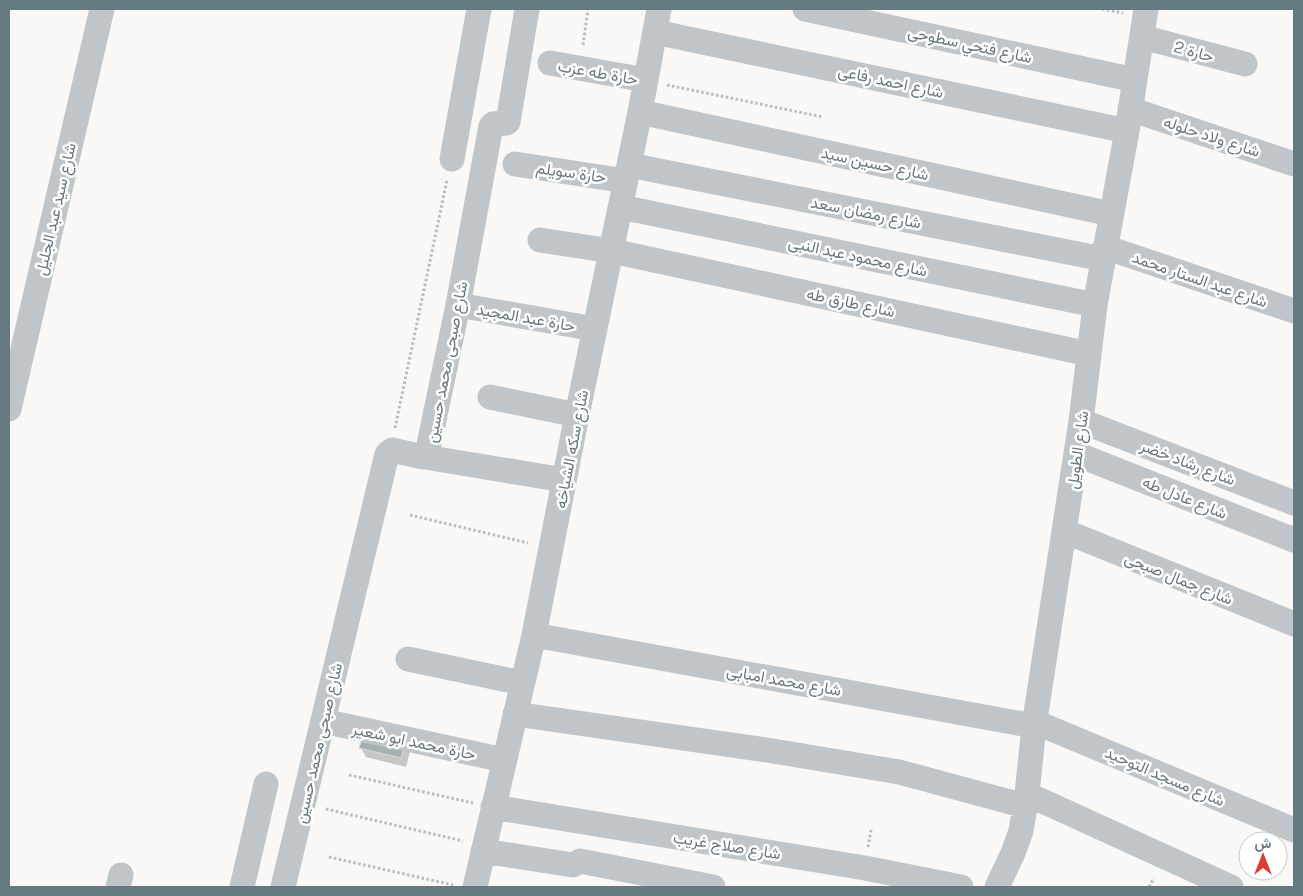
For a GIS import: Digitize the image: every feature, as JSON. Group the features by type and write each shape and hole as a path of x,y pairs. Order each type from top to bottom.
{"street":[{"name":"شارع سيد عبد الجليل","path":"9,409 102,9"},
{"path":"452,158 479,9"},
{"name":"شارع صبحى محمد حسين","path":"283,887 387,454 390,450 425,456 427,454 492,126 493,124 506,124 508,122 526,9"},
{"name":"شارع فتحي سطوحى","path":"805,9 1135,80"},
{"name":"شارع الطويل","path":"997,887 1021,831 1035,724 1081,421 1095,305 1129,120 1146,9"},
{"name":"شارع سكه الشياخه","path":"475,887 534,635 564,480 628,173 657,20"},
{"name":"شارع احمد رفاعى","path":"657,20 1129,120"},
{"name":"حارة 2","path":"1142,37 1246,64"},
{"name":"حارة طه عزب","path":"550,63 646,80"},
{"name":"شارع حسين سيد","path":"640,112 1111,214"},
{"name":"شارع ولاد حلوله","path":"1129,120 1294,164"},
{"name":"حارة سويلم","path":"515,164 628,173"},
{"name":"شارع رمضان سعد","path":"628,173 1104,253"},
{"name":"شارع محمود عبد النبى","path":"621,207 1095,305"},
{"name":"شارع طارق طه","path":"540,240 612,251 1089,354"},
{"name":"شارع عبد الستار محمد","path":"1104,253 1294,311"},
{"name":"حارة عبد المجيد","path":"458,305 595,329"},
{"path":"490,398 578,415"},
{"name":"شارع رشاد خضر","path":"1081,421 1294,503"},
{"name":"شارع عادل طه","path":"1076,454 1294,540"},
{"path":"425,456 564,480"},
{"name":"شارع جمال صبحى","path":"1064,531 1294,624"},
{"name":"شارع محمد امبابى","path":"534,635 1035,724"},
{"path":"408,659 522,683"},
{"path":"515,714 767,750 899,772 1026,800 1231,887"},
{"name":"حارة محمد ابو شعير","path":"323,721 504,760"},
{"name":"شارع مسجد التوحيد","path":"1035,724 1294,830"},
{"path":"242,887 266,784"},
{"name":"شارع صلاح غريب","path":"493,807 865,868 961,887"},
{"path":"484,848 572,866 580,861 713,887"}],"path":[{"path":"580,69 588,9"},
{"path":"646,80 823,117"},
{"path":"390,450 452,158"},
{"path":"410,515 551,548"},
{"path":"349,775 493,807"},
{"path":"303,804 484,848"},
{"path":"329,857 461,887"}],"building":[{"path":"364,730 406,741 401,758 359,748"}]}
